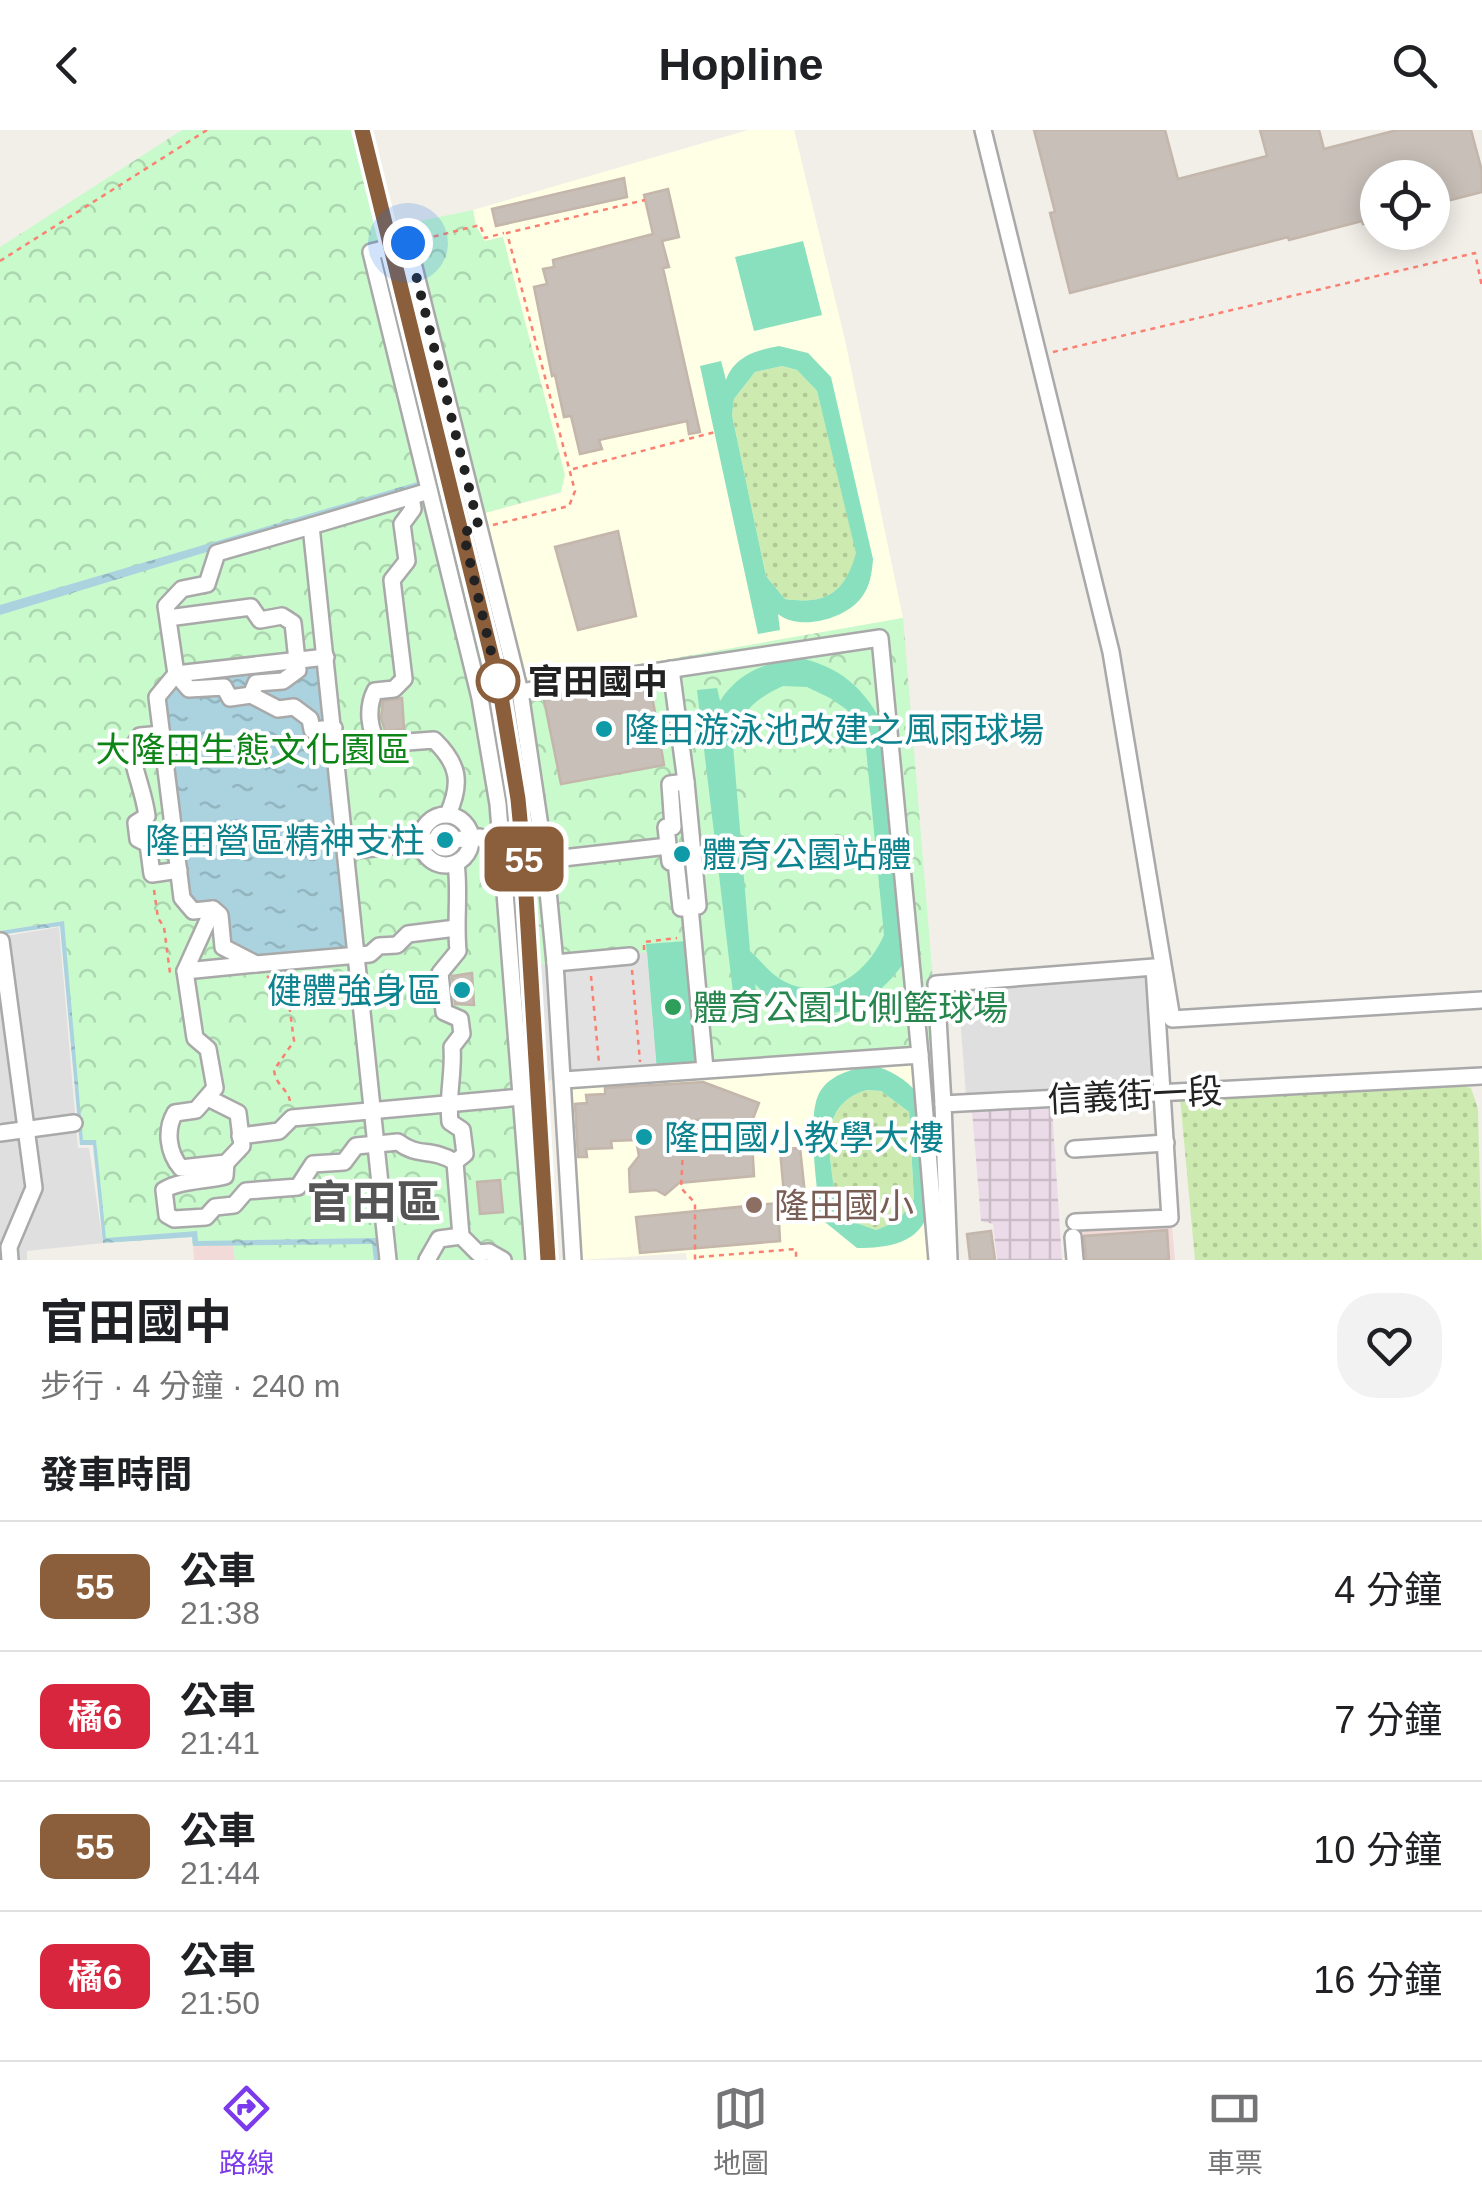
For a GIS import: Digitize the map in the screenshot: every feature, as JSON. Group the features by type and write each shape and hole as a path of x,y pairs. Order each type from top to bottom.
{"street":[{"path":"362,130 400,246 479,528 520,692 556,963 573,1260"},
{"path":"983,130 1111,652 1172,1019 1482,1000"},
{"path":"400,246 371,252 480,698 504,863 534,1260"},
{"path":"400,246 496,672 518,799 532,966 535,1089 548,1260"},
{"path":"334,728 312,730 310,719 294,707 278,709 251,695 230,698 224,687 189,690 176,674 166,606 182,588 207,584 217,553 430,491"},
{"path":"411,498 413,509 402,524 406,561 392,580 404,678 394,689 375,691 369,703 373,736 380,744 434,740 452,757 458,792 448,814"},
{"path":"310,526 388,1260"},
{"path":"168,618 251,607 260,620 282,616 292,623 298,670 283,681 256,684 251,695"},
{"path":"520,692 880,638 937,1260"},
{"path":"256,964 224,947 220,915 212,909 193,911 182,898 157,697 176,674 326,656"},
{"path":"670,669 686,782 698,906 681,908 676,862 670,862 666,827 674,827 670,784 686,782"},
{"path":"162,734 140,736 132,750 136,782 144,794 147,816 136,824 138,838 148,844 152,874 178,870"},
{"path":"448,814 463,821 471,838 468,852 448,865 432,861 437,841 426,824 448,814"},
{"path":"346,850 480,837 489,844 492,865 504,863"},
{"path":"545,860 668,846"},
{"path":"455,1162 465,1154 462,1130 450,1122 447,1090 454,1079 452,1047 462,1034 460,1019 444,1012 440,974 458,950 454,911 460,893 456,863"},
{"path":"690,907 705,1069"},
{"path":"212,909 185,971 195,1038 208,1048 215,1088 196,1110 175,1113 168,1124 172,1157 181,1168 225,1170 246,1192"},
{"path":"185,971 370,954 379,946 397,944 408,934 456,928"},
{"path":"1,941 6,1011 34,1188 6,1252"},
{"path":"556,963 630,956"},
{"path":"949,1260 936,984 1154,967 1170,1218 1074,1230 1075,1260"},
{"path":"564,1080 920,1054"},
{"name":"信義街一段","path":"942,1104 1482,1076"},
{"path":"240,1136 279,1132 292,1118 522,1097"},
{"path":"208,1098 238,1113 242,1146 225,1170 200,1183 172,1185 164,1190 167,1215 174,1218 206,1217 215,1207 234,1205 246,1192 298,1188 313,1164 344,1162 356,1146 398,1142 411,1152 437,1151 455,1162"},
{"path":"0,1133 74,1123"},
{"path":"1074,1149 1166,1143"},
{"path":"455,1162 461,1236 478,1253 489,1252 503,1260"},
{"path":"427,1260 438,1239 461,1236"}],"path":[{"path":"0,260 207,130"},
{"path":"400,246 480,225 485,238 645,200"},
{"path":"479,528 569,506 575,491 506,233"},
{"path":"1037,356 1475,252 1482,287"},
{"path":"572,469 714,432"},
{"path":"152,874 158,918 164,927 168,973"},
{"path":"641,1074 630,956 644,955 644,942 692,937"},
{"path":"589,960 600,1076"},
{"path":"256,964 288,996 294,1041 274,1070 276,1083 290,1096 292,1118"},
{"path":"684,1130 681,1188 695,1203 696,1259 796,1249 796,1260"}],"shaded area":[{"name":"官田國中","path":"748,130 794,130 845,340 903,618 523,685 481,514 561,493 502,237 485,241 473,210"},
{"path":"59,927 78,1148 89,1148 103,1243 27,1251 27,1260 0,1260 0,937"},
{"path":"647,952 657,1072 541,1081 532,966"},
{"path":"1149,975 1157,1083 966,1096 958,988"},
{"name":"隆田國小","path":"920,1055 937,1260 687,1260 686,1253 579,1260 567,1087"},
{"path":"1052,1108 1062,1260 997,1260 993,1224 981,1221 972,1111"},
{"path":"1172,1227 1175,1260 1082,1260 1081,1230"},
{"path":"234,1245 235,1260 194,1260 193,1246"}],"green space":[{"name":"大隆田生態文化園區","path":"182,130 355,130 386,228 473,210 485,241 503,237 565,475 561,492 481,514 523,685 903,618 939,1053 541,1081 548,1260 235,1260 233,1245 193,1246 192,1237 103,1243 96,1141 83,1141 63,921 0,931 0,247"},
{"path":"803,241 822,315 754,331 735,257"},
{"path":"779,346 808,353 831,377 873,559 864,594 844,612 809,622 778,614 780,630 758,634 700,366 721,361 726,380 740,360","holes":["782,366 797,370 817,391 856,553 840,587 812,600 785,599 766,576 732,415 734,399 755,372"]},
{"path":"782,366 797,370 817,391 857,553 840,587 812,600 785,599 766,576 732,415 734,399 755,372"},
{"path":"804,659 839,674 858,688 880,719 905,961 873,995 835,1013 794,1010 755,984 757,998 734,1001 697,690 717,688 720,701 736,682 756,669","holes":["783,686 807,687 846,709 865,738 884,935 855,974 842,982 812,989 780,979 750,951 733,745 739,724 756,702"]},
{"name":"體育公園北側籃球場","path":"687,941 700,1069 657,1072 646,944"},
{"path":"871,1065 892,1072 919,1095 929,1210 918,1230 901,1242 857,1248 820,1218 814,1115 816,1101 826,1084 850,1070","holes":["867,1090 881,1091 909,1112 914,1199 898,1221 876,1230 851,1221 836,1206 830,1138 832,1122 850,1098"]},
{"path":"1455,1084 1471,1088 1478,1109 1482,1260 1195,1260 1180,1098"},
{"path":"867,1090 881,1091 909,1112 914,1199 898,1221 876,1230 851,1221 836,1206 830,1154 832,1122 839,1109"}],"water":[{"path":"448,473 450,478 0,615 0,605"},
{"path":"326,657 356,955 258,968 223,947 220,915 182,898 157,697 176,674"},
{"path":"64,921 83,1140 96,1140 106,1238 197,1231 198,1241 376,1238 378,1260 374,1260 372,1244 193,1246 192,1237 103,1243 93,1145 80,1145 60,926 0,935 0,931"}],"building":[{"path":"1034,130 1165,130 1178,179 1267,156 1260,130 1319,130 1324,149 1397,130 1471,130 1482,171 1482,192 1450,200 1450,160 1360,160 1360,222 1070,293 1050,213 1055,212"},
{"path":"624,178 627,197 496,226 492,209"},
{"path":"668,189 679,237 662,241 669,267 663,268 700,432 689,434 687,421 599,440 602,449 580,454 571,416 564,417 555,375 552,376 534,287 547,284 543,269 554,267 553,260 653,234 644,195"},
{"path":"618,531 636,616 578,630 555,547"},
{"name":"隆田游泳池改建之風雨球場","path":"650,684 664,765 561,784 544,700"},
{"path":"402,698 404,729 385,731 381,718 383,701"},
{"name":"健體強身區","path":"472,973 474,1005 455,1004 452,976"},
{"name":"隆田國小教學大樓","path":"703,1082 759,1103 751,1124 754,1176 679,1183 665,1195 656,1190 630,1192 629,1169 639,1156 636,1140 611,1141 612,1148 586,1149 587,1157 578,1157 575,1104 587,1103 586,1095 605,1094 605,1088","holes":["696,1120 727,1124 730,1147 698,1149"]},
{"path":"800,1148 805,1194 784,1195 780,1149"},
{"path":"500,1180 503,1212 480,1214 477,1182"},
{"path":"778,1203 780,1241 640,1253 636,1217"},
{"path":"1167,1230 1169,1260 1086,1260 1084,1236"},
{"path":"991,1231 995,1260 970,1260 967,1234"}],"bus line":[{"name":"55","path":"362,130 500,690 518,799 532,966 535,1089 548,1260"}],"place":[{"name":"官田國中","path":"498,681"},
{"name":"隆田游泳池改建之風雨球場","path":"604,729"},
{"name":"隆田營區精神支柱","path":"445,840"},
{"name":"體育公園站體","path":"682,854"},
{"name":"健體強身區","path":"462,990"},
{"name":"體育公園北側籃球場","path":"673,1007"},
{"name":"隆田國小教學大樓","path":"644,1137"},
{"name":"隆田國小","path":"754,1205"}],"district":[{"name":"官田區","path":"374,1202"}],"route":[{"path":"408,243 479,528 463,532 500,690 498,681"}]}
